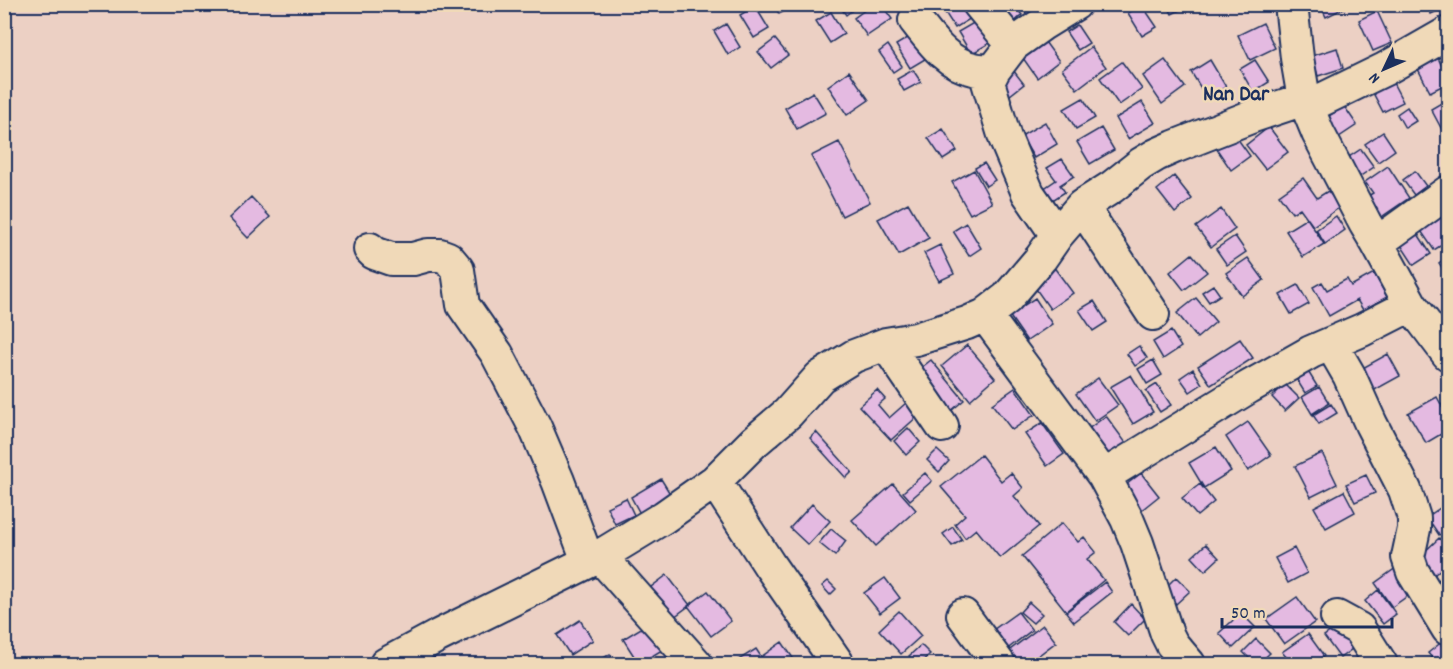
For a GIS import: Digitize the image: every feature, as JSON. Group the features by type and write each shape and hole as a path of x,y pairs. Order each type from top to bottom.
{"street":[{"path":"979,4 1013,45"},
{"path":"1057,235 1028,193 1005,138 988,82 1013,45 1075,4"},
{"path":"1291,4 1297,58 1306,103 1318,133 1411,305 1449,354"},
{"path":"915,20 950,59 976,70 994,70"},
{"path":"386,664 594,559 664,517 715,481 753,442 788,413 820,377 854,356 886,344 916,339 985,315 1007,298 1082,206 1156,155 1254,116 1306,103 1385,69 1449,33"},
{"path":"1377,243 1449,192"},
{"path":"1082,206 1153,314"},
{"path":"370,249 374,253 391,259 440,255 448,258 458,270 463,305 497,354 527,410 594,559 696,664"},
{"path":"1104,476 1249,387 1311,352 1411,305"},
{"path":"985,315 1104,476 1137,543 1167,634 1172,645 1189,664"},
{"path":"886,344 942,426"},
{"path":"1331,344 1349,375 1405,490 1414,518 1408,557 1413,572 1449,629"},
{"path":"715,481 788,593 838,664"},
{"path":"963,615 999,664"},
{"path":"1337,617 1359,629 1381,664"}],"building":[{"path":"774,4 798,4 779,14"},
{"path":"838,4 860,4 846,15"},
{"path":"873,4 881,4 892,19 867,36 854,18"},
{"path":"938,4 959,4 944,13"},
{"path":"960,4 972,4 978,14 955,28 946,14"},
{"path":"1003,4 1013,4 1022,15 1012,24 999,8"},
{"path":"1020,4 1040,4 1043,9 1029,18"},
{"path":"1167,4 1190,4 1190,5 1172,14"},
{"path":"1320,4 1345,4 1346,7 1326,17"},
{"path":"1426,4 1448,4 1448,6 1431,14"},
{"path":"1142,5 1157,27 1142,36 1128,13"},
{"path":"755,6 769,29 754,38 740,15"},
{"path":"1377,11 1392,43 1373,51 1359,20"},
{"path":"831,12 844,34 830,43 816,21"},
{"path":"982,18 995,40 971,54 958,32"},
{"path":"1263,23 1275,48 1250,60 1238,35"},
{"path":"726,24 740,47 728,55 714,31"},
{"path":"1077,25 1089,43 1078,50 1066,32"},
{"path":"1040,35 1059,61 1037,78 1018,51"},
{"path":"911,36 925,59 910,68 896,45"},
{"path":"775,39 788,55 771,68 758,52"},
{"path":"888,45 902,66 893,72 879,52"},
{"path":"1091,47 1106,67 1077,89 1062,69"},
{"path":"1337,48 1343,68 1318,76 1312,56"},
{"path":"1438,58 1448,83 1430,92 1418,69"},
{"path":"1165,60 1185,87 1162,104 1143,76"},
{"path":"1210,60 1226,87 1207,98 1191,72"},
{"path":"1255,60 1269,82 1253,92 1240,69"},
{"path":"1122,62 1142,89 1119,105 1100,78"},
{"path":"913,70 921,82 904,91 897,79"},
{"path":"1013,70 1024,84 1005,99 993,86"},
{"path":"849,71 869,100 847,115 828,86"},
{"path":"1391,79 1403,102 1383,112 1371,89"},
{"path":"813,92 826,113 797,129 785,108"},
{"path":"1083,98 1095,118 1076,129 1064,109"},
{"path":"1448,99 1448,141 1431,109"},
{"path":"1142,102 1155,123 1128,139 1116,118"},
{"path":"1344,106 1357,125 1339,137 1326,118"},
{"path":"1407,107 1416,121 1405,128 1397,114"},
{"path":"1045,122 1057,144 1034,158 1021,136"},
{"path":"1269,127 1288,152 1265,169 1246,145"},
{"path":"1101,128 1114,150 1090,164 1077,142"},
{"path":"943,129 957,151 943,160 928,138"},
{"path":"1232,131 1250,156 1231,170 1214,145"},
{"path":"1383,132 1395,150 1378,162 1365,144"},
{"path":"839,142 870,202 842,216 811,156"},
{"path":"1361,149 1374,167 1356,179 1343,161"},
{"path":"1062,159 1074,176 1060,185 1065,192 1048,203 1040,191 1056,180 1047,168"},
{"path":"984,163 995,180 986,186 975,168"},
{"path":"1388,166 1409,198 1377,220 1363,199 1373,193 1365,182"},
{"path":"974,170 992,203 970,214 952,182"},
{"path":"1415,171 1426,186 1414,195 1403,180"},
{"path":"1174,176 1192,199 1175,213 1157,190"},
{"path":"1303,178 1317,198 1328,191 1340,207 1313,226 1300,208 1292,213 1279,195"},
{"path":"251,197 270,217 248,238 229,218"},
{"path":"908,203 929,238 899,255 878,219"},
{"path":"1440,205 1448,218 1448,241 1434,250 1415,222"},
{"path":"1221,209 1235,229 1211,247 1196,227"},
{"path":"1336,216 1345,230 1325,244 1316,230"},
{"path":"1307,218 1324,244 1303,257 1286,231"},
{"path":"966,223 981,248 969,256 953,231"},
{"path":"1416,231 1431,254 1414,265 1399,242"},
{"path":"1235,236 1246,252 1227,265 1216,249"},
{"path":"940,245 954,274 939,281 924,253"},
{"path":"1192,254 1207,272 1184,290 1170,272"},
{"path":"1448,256 1448,277 1439,263"},
{"path":"1248,258 1264,280 1242,296 1226,273"},
{"path":"1053,266 1073,293 1050,309 1031,282"},
{"path":"1374,273 1387,297 1363,310 1357,300 1329,316 1313,287 1322,282 1327,290 1347,279 1351,286"},
{"path":"1213,285 1220,295 1209,302 1202,292"},
{"path":"1298,285 1309,304 1291,314 1280,295"},
{"path":"1035,298 1052,324 1027,341 1009,315"},
{"path":"1196,298 1216,322 1197,338 1177,313"},
{"path":"1094,301 1107,322 1093,331 1079,310"},
{"path":"1171,331 1181,347 1163,359 1153,342"},
{"path":"1240,339 1253,358 1211,385 1198,366"},
{"path":"967,345 995,378 970,400 942,366"},
{"path":"1139,346 1147,358 1135,366 1127,354"},
{"path":"1388,354 1400,376 1371,392 1359,370"},
{"path":"931,360 964,400 951,411 917,371"},
{"path":"1153,360 1162,375 1147,384 1138,369"},
{"path":"1304,365 1317,386 1305,393 1292,372"},
{"path":"1193,369 1202,384 1190,392 1180,378"},
{"path":"1131,375 1153,412 1133,424 1110,387"},
{"path":"1098,378 1118,405 1095,421 1076,394"},
{"path":"1157,384 1171,405 1160,412 1146,391"},
{"path":"1285,384 1299,398 1285,411 1272,397"},
{"path":"1319,387 1329,403 1312,414 1302,397"},
{"path":"1015,388 1034,415 1012,430 992,404"},
{"path":"877,390 885,399 878,405 889,418 906,403 918,416 891,440 859,406"},
{"path":"1437,397 1448,417 1448,430 1426,443 1408,413"},
{"path":"1331,404 1337,413 1319,424 1313,415"},
{"path":"1106,416 1126,443 1103,460 1084,432"},
{"path":"1248,422 1271,455 1248,471 1226,437"},
{"path":"1042,423 1064,454 1047,466 1025,434"},
{"path":"908,428 920,442 906,455 894,441"},
{"path":"816,432 852,472 846,478 810,438"},
{"path":"1216,447 1231,471 1204,488 1189,463"},
{"path":"937,450 949,461 939,472 927,460"},
{"path":"1322,453 1337,484 1311,497 1295,466"},
{"path":"981,455 1001,481 1011,473 1023,488 1014,496 1039,526 1000,558 976,529 965,538 955,524 965,515 941,487"},
{"path":"925,473 932,481 910,500 903,492"},
{"path":"1141,473 1159,496 1139,512 1121,489"},
{"path":"1366,475 1375,493 1355,502 1346,484"},
{"path":"661,479 674,500 643,519 631,497"},
{"path":"893,484 916,510 876,546 852,520"},
{"path":"1200,484 1214,502 1197,516 1182,498"},
{"path":"1344,491 1355,512 1326,528 1314,507"},
{"path":"626,498 634,515 615,524 607,507"},
{"path":"812,504 830,521 808,545 790,528"},
{"path":"1443,506 1448,514 1448,529 1439,535 1427,517"},
{"path":"1062,523 1078,542 1084,537 1096,552 1087,559 1104,580 1066,611 1022,556"},
{"path":"953,527 962,540 952,546 943,534"},
{"path":"831,529 846,541 835,556 819,543"},
{"path":"1439,538 1448,548 1448,562 1432,577 1416,560"},
{"path":"1206,544 1219,558 1205,571 1192,557"},
{"path":"1294,548 1307,573 1288,583 1275,558"},
{"path":"1400,565 1416,590 1392,607 1375,583"},
{"path":"1448,571 1448,601 1431,587"},
{"path":"667,575 690,605 670,620 647,590"},
{"path":"1176,577 1190,591 1176,604 1163,590"},
{"path":"885,578 900,598 880,613 864,593"},
{"path":"828,581 836,589 830,595 822,586"},
{"path":"1105,582 1112,592 1074,622 1066,612"},
{"path":"1378,590 1396,614 1383,624 1365,601"},
{"path":"708,591 731,621 711,636 688,606"},
{"path":"1297,597 1315,622 1284,644 1266,619"},
{"path":"1029,602 1042,614 1033,623 1020,612"},
{"path":"1131,604 1145,619 1128,636 1114,622"},
{"path":"899,611 921,636 901,654 879,630"},
{"path":"1018,612 1032,630 1001,654 986,635"},
{"path":"1241,613 1255,627 1233,648 1219,633"},
{"path":"580,620 593,640 570,655 557,635"},
{"path":"646,625 662,650 639,664 623,639"},
{"path":"1043,625 1056,642 1027,664 1008,664 1002,656"},
{"path":"1340,625 1356,646 1340,658 1324,636"},
{"path":"1308,634 1324,656 1312,664 1292,664 1282,652"},
{"path":"1256,639 1270,653 1258,664 1255,664 1243,652"},
{"path":"1443,641 1448,648 1448,661 1437,664 1428,653"},
{"path":"782,642 797,664 766,664 761,657"},
{"path":"921,645 930,654 917,664 909,656"},
{"path":"756,649 766,664 732,664"},
{"path":"610,654 617,664 594,664"}],"district":[{"name":"Nan Dar","path":"1236,92"}]}
